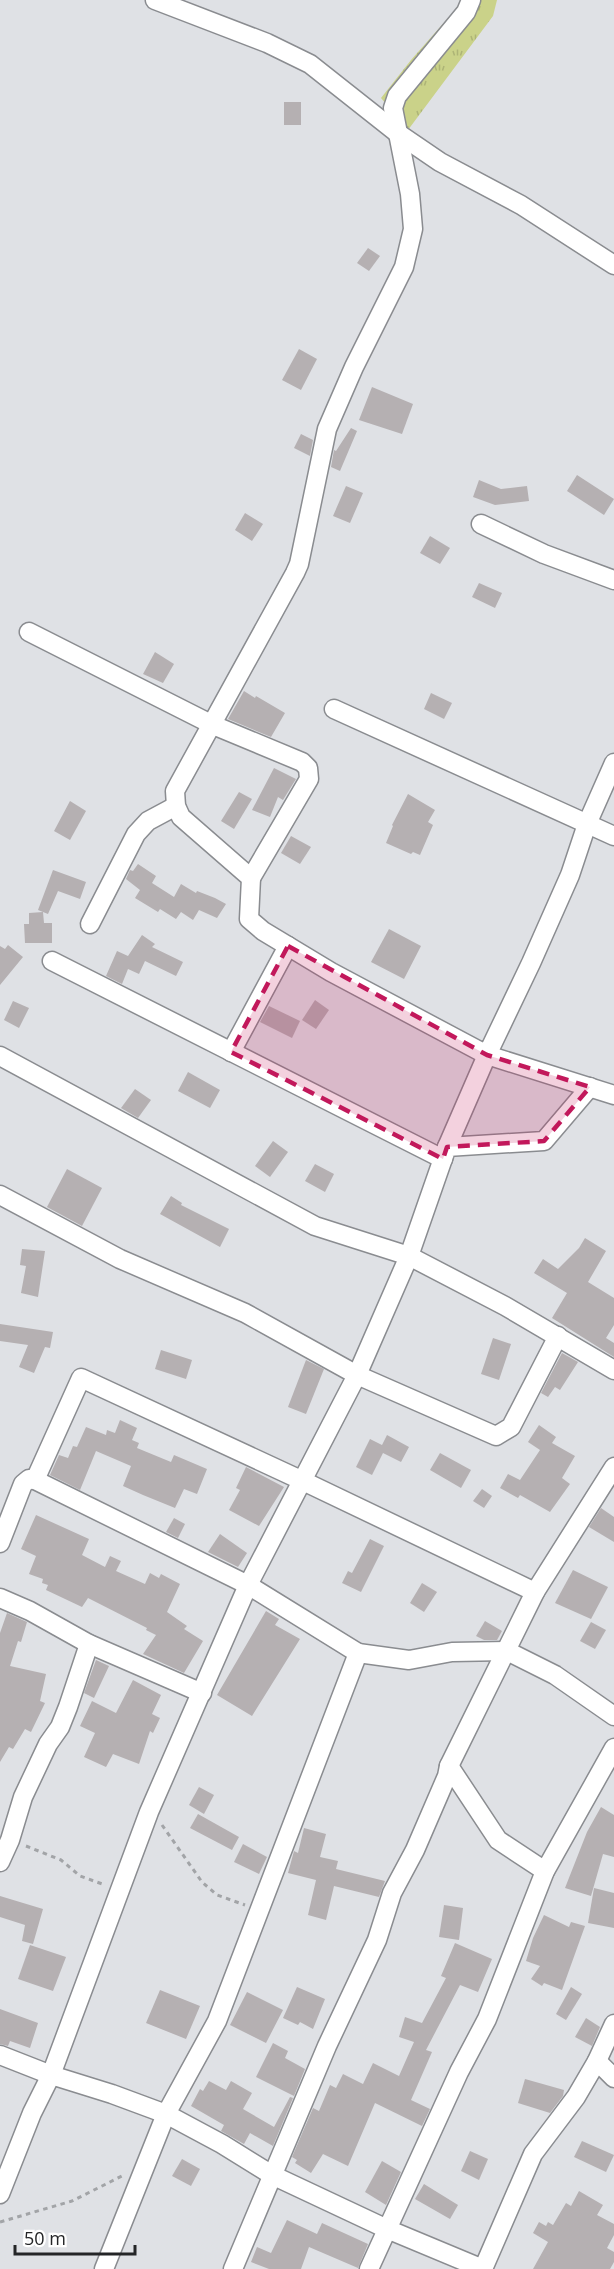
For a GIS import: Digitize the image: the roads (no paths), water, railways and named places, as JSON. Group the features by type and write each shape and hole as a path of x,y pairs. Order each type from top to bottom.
{"street":[{"path":"155,0 267,43 310,64 396,132 440,162 521,205 614,265"},
{"path":"251,878 181,817 176,806 175,791 299,564 327,429 404,267 413,229 410,194 393,108 397,96 466,12 471,0"},
{"path":"481,524 544,554 614,580"},
{"path":"28,632 213,725 302,762 308,768 309,779 251,878 249,919 263,931 349,982 487,1055 614,1095"},
{"path":"334,709 614,836"},
{"path":"0,2194 32,2113 51,2075 149,1812 248,1585 357,1375 409,1256 445,1153 565,885 587,824 614,763"},
{"path":"90,924 136,834 148,821 176,806"},
{"path":"231,1052 288,946"},
{"path":"52,961 231,1052 445,1153 544,1141 590,1087"},
{"path":"0,1056 315,1226 409,1256 558,1336 614,1370"},
{"path":"0,1195 120,1259 245,1313 357,1375 496,1436 511,1427 558,1336"},
{"path":"36,1480 81,1378 535,1592"},
{"path":"233,2269 327,2046 377,1940 392,1893 415,1850 447,1776 449,1766 535,1592 614,1467"},
{"path":"0,1543 23,1484 29,1479 36,1480 248,1585 358,1653 409,1660 452,1652 507,1651 555,1675 611,1709"},
{"path":"0,1598 89,1644 202,1693"},
{"path":"0,1862 10,1840 22,1797 48,1744 60,1727 89,1644"},
{"path":"104,2269 166,2114 217,2021 358,1653"},
{"path":"369,2269 459,2072 487,2019 545,1871 614,1748"},
{"path":"449,1766 498,1840 545,1871"},
{"path":"0,2055 166,2114 222,2144 272,2175 387,2229 483,2269 533,2154 576,2097 597,2061 614,2024"},
{"path":"597,2061 614,2078"}]}
